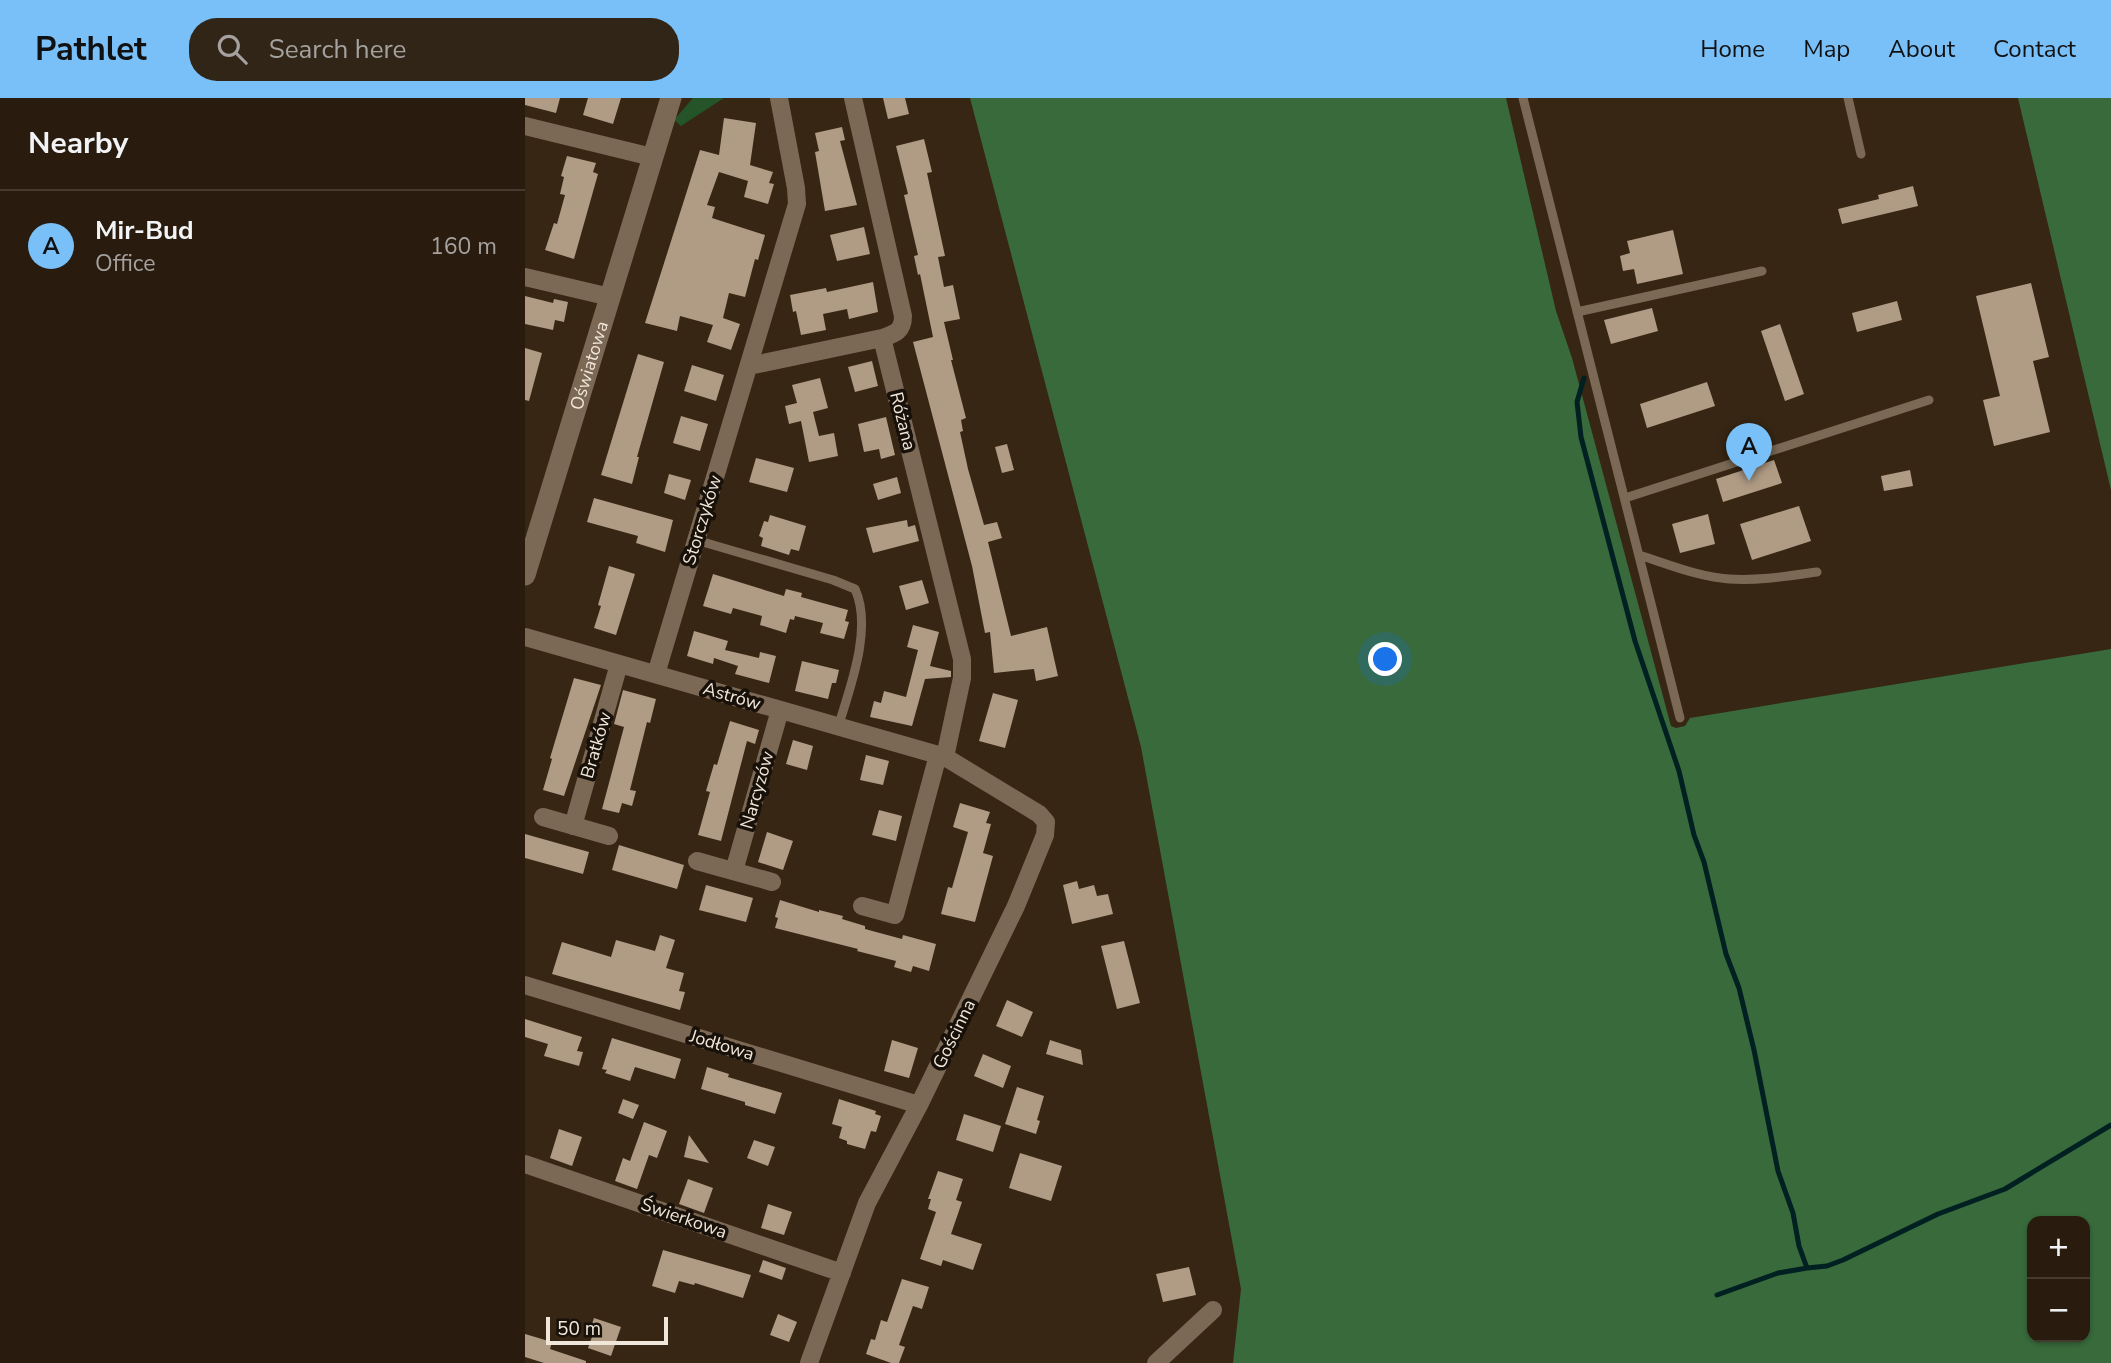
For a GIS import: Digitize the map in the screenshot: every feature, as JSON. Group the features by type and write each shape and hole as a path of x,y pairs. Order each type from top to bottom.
{"street":[{"name":"Oświatowa","path":"525,575 671,98"},
{"name":"Storczyków","path":"656,674 797,204 779,98"},
{"path":"749,366 882,338 902,328 903,316 853,98"},
{"path":"525,126 652,157"},
{"path":"525,277 610,297"},
{"name":"Różana","path":"862,906 895,915 942,756 962,678 963,659 882,338"},
{"name":"Astrów","path":"525,636 942,756"},
{"name":"Bratków","path":"572,826 619,663"},
{"name":"Narcyzów","path":"734,871 780,710"},
{"name":"Gościnna","path":"809,1363 867,1203 919,1105 1025,888 1047,827 1039,814 942,756"},
{"path":"543,817 609,836"},
{"path":"697,860 772,882"},
{"name":"Jodłowa","path":"525,985 919,1105"},
{"name":"Świerkowa","path":"525,1164 842,1273"},
{"path":"1156,1363 1213,1310"}],"lane":[{"path":"1523,98 1680,718"},
{"path":"1847,98 1861,154"},
{"path":"1577,312 1762,271"},
{"path":"1625,498 1929,400"},
{"path":"696,540 833,580 855,589 862,630 861,647 838,727"},
{"path":"1639,555 1705,575 1728,579 1817,572"}],"green space":[{"path":"693,98 724,98 681,126 674,120"},
{"path":"970,98 1506,98 1556,311 1572,358 1671,726 1685,726 1690,718 2111,649 2111,1363 1233,1363 1241,1289 1141,747"},
{"path":"2018,98 2111,98 2111,490"}],"building":[{"path":"525,98 560,98 556,113 525,105"},
{"path":"588,98 621,98 613,124 583,115"},
{"path":"883,98 905,98 909,114 888,119"},
{"path":"724,118 756,123 750,165 773,172 769,183 774,184 768,204 744,197 748,181 719,172 707,205 715,207 712,218 765,235 758,260 755,259 745,297 729,293 723,318 740,324 731,350 707,342 713,325 680,316 677,331 645,323 700,150 719,155"},
{"path":"842,127 845,140 840,141 857,205 825,211 815,152 819,151 815,133"},
{"path":"924,139 932,172 927,173 945,256 938,257 944,287 953,285 960,319 944,322 966,418 961,420 963,431 960,432 968,469 984,525 997,522 1002,538 988,542 1011,636 1047,627 1058,676 1036,681 1034,669 994,673 990,632 985,633 972,566 913,342 933,337 914,256 918,255 904,195 908,194 896,146"},
{"path":"567,156 596,163 593,172 598,174 574,259 545,250 554,223 557,224 565,195 560,194 564,177 561,176"},
{"path":"1913,186 1918,206 1842,224 1838,209 1879,199 1878,195"},
{"path":"864,227 870,254 837,261 830,235"},
{"path":"1673,230 1683,274 1637,284 1634,269 1623,271 1620,256 1630,253 1627,241"},
{"path":"873,282 878,312 849,319 847,309 823,314 826,330 801,335 790,295 826,288 827,292"},
{"path":"2031,283 2049,357 2033,361 2050,432 1994,446 1983,400 2000,396 1976,296"},
{"path":"525,296 553,303 554,299 568,302 564,322 555,320 553,330 525,324"},
{"path":"1897,301 1902,320 1857,332 1852,313"},
{"path":"1652,308 1658,331 1611,344 1604,320"},
{"path":"1780,324 1804,394 1785,401 1761,331"},
{"path":"525,348 542,353 529,401 525,400"},
{"path":"638,354 664,362 632,484 601,475"},
{"path":"872,361 878,386 855,392 848,367"},
{"path":"692,365 724,375 716,401 684,391"},
{"path":"820,378 828,408 813,412 819,436 834,433 838,456 809,462 801,421 789,424 785,406 797,403 792,385"},
{"path":"1707,382 1715,406 1647,428 1640,404"},
{"path":"681,416 708,424 700,451 673,443"},
{"path":"886,417 895,455 881,459 879,449 864,452 858,424"},
{"path":"1007,444 1014,470 1002,473 995,447"},
{"path":"756,458 794,468 787,492 749,482"},
{"path":"1774,460 1782,483 1723,502 1716,479"},
{"path":"1910,470 1913,486 1884,491 1881,476"},
{"path":"669,474 691,480 685,500 664,493"},
{"path":"897,477 901,493 878,500 873,484"},
{"path":"594,498 673,520 665,552 636,543 638,536 587,522"},
{"path":"1799,506 1811,541 1752,560 1740,524"},
{"path":"1708,514 1715,544 1680,553 1672,524"},
{"path":"770,515 806,526 799,551 791,549 789,555 761,546 763,538 759,536 764,521 768,522"},
{"path":"907,520 908,527 915,525 919,541 873,553 866,528"},
{"path":"609,566 635,574 616,635 594,628"},
{"path":"713,574 784,596 786,589 802,593 801,597 848,610 845,621 849,622 844,639 820,633 823,623 795,616 794,620 790,619 786,633 760,625 762,616 733,608 731,614 703,606"},
{"path":"922,580 929,603 906,610 899,586"},
{"path":"913,625 939,632 930,666 951,671 951,677 925,679 912,726 870,717 874,701 881,703 884,691 906,697 918,650 907,647"},
{"path":"694,631 728,641 725,650 759,658 760,652 776,656 769,683 735,674 738,666 714,658 713,664 687,656"},
{"path":"802,661 839,670 828,699 795,691"},
{"path":"574,678 601,685 564,796 543,790"},
{"path":"623,690 656,699 650,723 647,722 630,790 636,791 632,806 622,803 619,813 602,809 624,727 614,724"},
{"path":"993,693 1018,700 1005,748 979,741"},
{"path":"730,721 759,730 755,744 747,741 721,841 698,835 710,792 706,791"},
{"path":"793,740 813,746 807,770 786,764"},
{"path":"866,755 889,761 883,785 860,780"},
{"path":"960,803 990,812 986,823 991,824 983,853 993,856 975,922 941,914 948,887 952,888 968,832 953,827"},
{"path":"879,810 902,816 896,841 872,835"},
{"path":"767,832 793,841 783,870 758,862"},
{"path":"525,834 589,852 583,874 525,858"},
{"path":"619,845 684,865 677,889 612,870"},
{"path":"1077,881 1079,889 1094,885 1097,896 1108,894 1113,914 1072,924 1063,885"},
{"path":"706,885 753,898 746,922 699,910"},
{"path":"780,900 843,916 842,919 865,926 865,929 902,939 903,935 936,944 929,971 913,966 911,972 894,967 896,961 775,928"},
{"path":"660,935 675,940 666,968 684,973 679,991 685,992 680,1010 552,974 562,942 611,957 616,940 655,951"},
{"path":"1124,941 1140,1003 1117,1009 1101,946"},
{"path":"1007,1000 1033,1012 1022,1037 996,1026"},
{"path":"525,1019 582,1037 577,1051 583,1052 579,1066 544,1056 548,1044 525,1037"},
{"path":"612,1038 681,1059 675,1079 635,1067 630,1081 605,1073 607,1070 602,1069"},
{"path":"892,1040 918,1048 909,1078 884,1071"},
{"path":"1050,1040 1081,1050 1083,1065 1046,1054"},
{"path":"983,1054 1011,1066 1003,1088 974,1076"},
{"path":"707,1067 729,1074 728,1077 782,1093 775,1114 701,1089"},
{"path":"1017,1087 1044,1096 1036,1134 1005,1124"},
{"path":"623,1099 639,1105 633,1119 618,1113"},
{"path":"839,1099 876,1111 875,1114 881,1116 876,1132 871,1131 865,1149 847,1144 847,1141 839,1138 842,1127 832,1124"},
{"path":"964,1114 1001,1126 993,1152 956,1140"},
{"path":"644,1122 667,1131 657,1158 649,1155 637,1189 615,1181 623,1158 630,1161"},
{"path":"559,1129 582,1137 572,1166 550,1158"},
{"path":"689,1135 709,1163 684,1157"},
{"path":"754,1140 775,1147 768,1166 747,1158"},
{"path":"1020,1153 1062,1166 1051,1201 1009,1188"},
{"path":"938,1171 963,1179 956,1200 962,1202 951,1234 982,1244 973,1270 943,1260 941,1266 920,1259 936,1212 928,1209 931,1199 928,1199"},
{"path":"688,1179 713,1188 704,1213 679,1204"},
{"path":"768,1204 792,1212 784,1235 761,1228"},
{"path":"663,1250 751,1275 743,1298 695,1283 694,1285 679,1281 675,1293 652,1286"},
{"path":"763,1260 786,1268 782,1280 759,1272"},
{"path":"1189,1267 1196,1295 1163,1302 1156,1274"},
{"path":"902,1279 929,1287 922,1309 913,1306 899,1345 905,1347 899,1363 891,1363 866,1354 871,1339 875,1340 881,1320 887,1322"},
{"path":"778,1314 797,1322 789,1342 770,1335"},
{"path":"594,1318 621,1327 611,1356 588,1348 593,1334 589,1333"},
{"path":"525,1334 552,1342 550,1349 586,1363 544,1363 525,1357"}],"waterway":[{"path":"1584,378 1577,402 1581,437 1635,641 1679,771 1726,954 1739,988 1778,1171 1793,1213 1799,1246 1807,1268 1778,1273 1717,1295"},
{"path":"1807,1268 1827,1266 1843,1260 1938,1214 2005,1189 2111,1125"}],"place":[{"name":"Mir-Bud","path":"1749,481"}]}
